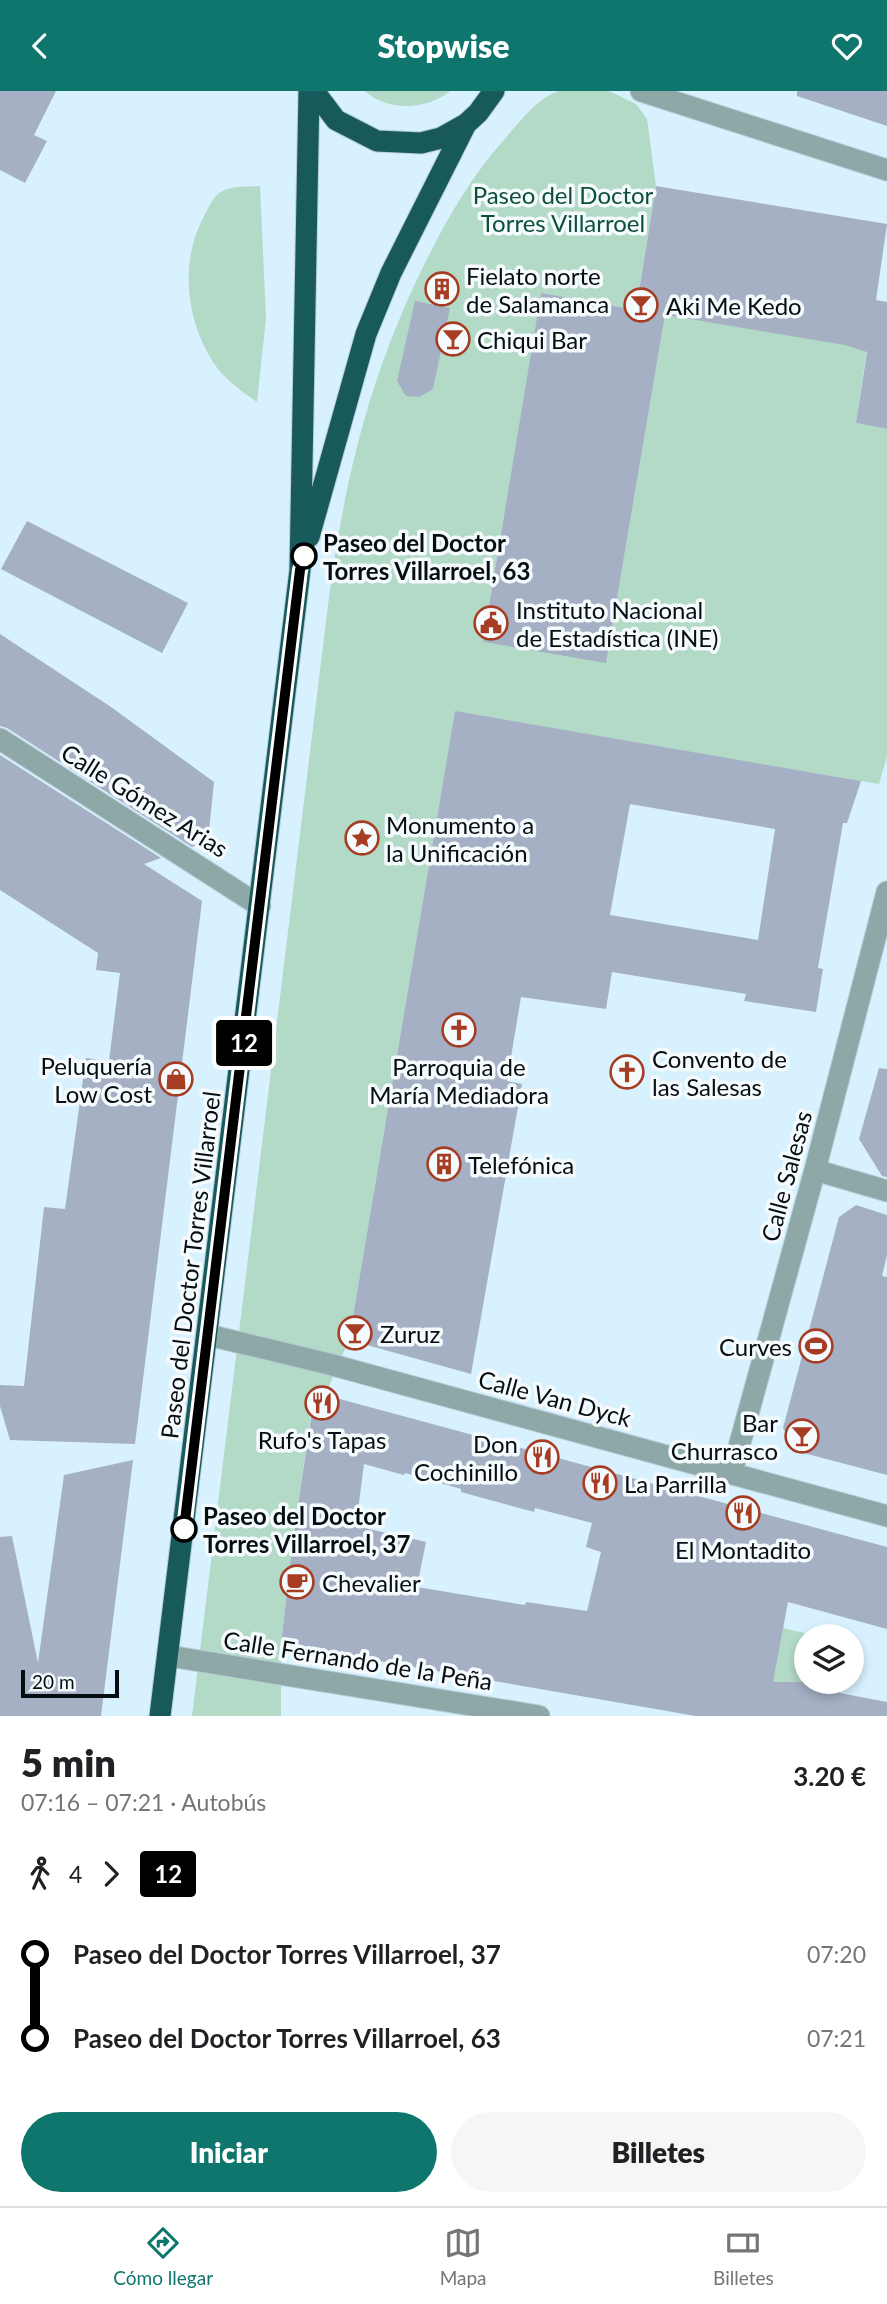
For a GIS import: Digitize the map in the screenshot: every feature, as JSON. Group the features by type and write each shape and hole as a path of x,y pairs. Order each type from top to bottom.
{"highway":[{"path":"311,91 336,120 377,141 421,143 441,138 466,124 498,93"},
{"name":"Paseo del Doctor Torres Villarroel","path":"160,1716 300,570 311,91"},
{"name":"Paseo del Doctor Torres Villarroel","path":"300,570 366,334 391,273 466,124"}],"street":[{"path":"641,91 887,170"},
{"name":"Calle Gómez Arias","path":"0,739 260,905"},
{"name":"Calle Salesas","path":"732,1472 815,1170 887,892"},
{"path":"815,1170 887,1191"},
{"name":"Calle Van Dyck","path":"208,1335 329,1364 887,1516"},
{"name":"Calle Fernando de la Peña","path":"169,1656 539,1716"}],"green space":[{"path":"365,91 450,91 430,102 408,106 385,103"},
{"name":"Paseo del Doctor Torres Villarroel","path":"558,91 609,91 636,104 647,119 656,186 636,310 541,294 483,642 606,662 665,315 867,348 856,423 887,429 887,756 879,784 455,712 349,1340 325,1395 312,1405 281,1644 281,1716 192,1716 329,597 351,470 373,390 387,351 439,236 468,186 491,156 535,106"},
{"path":"260,186 266,318 257,402 222,374 204,346 192,312 189,275 194,239 215,197 232,188"},
{"path":"783,1628 794,1631 794,1694 816,1694 811,1716 766,1716"}],"building":[{"path":"0,91 56,91 34,135 47,141 25,183 0,170"},
{"path":"797,91 887,91 887,126 797,96"},
{"path":"656,186 887,224 876,300 887,302 887,429 856,423 867,352 845,345 665,315 606,663 483,642 541,293 636,310"},
{"path":"415,301 450,308 433,389 419,397 406,396 397,381"},
{"path":"27,521 188,603 162,653 1,569"},
{"path":"0,634 111,707 214,782 208,841 192,847 0,726"},
{"path":"455,711 861,781 847,823 843,823 818,968 823,969 816,1012 744,1001 746,994 612,972 606,1009 521,997 507,1081 522,1084 471,1374 349,1340","holes":["630,804 775,829 758,940 610,915"]},
{"path":"0,755 161,858 144,864 202,901 135,1444 10,1440 0,1406 0,1385 24,1386 44,1207 65,1209 86,1058 109,1061 120,973 96,970 98,953 0,890"},
{"path":"879,1068 887,1069 887,1177 882,1176 859,1139"},
{"path":"856,1205 887,1215 887,1255 882,1276 887,1277 887,1475 796,1451 783,1428 839,1217"},
{"path":"325,1395 887,1547 887,1629 788,1602 773,1682 794,1682 794,1694 845,1694 887,1702 887,1716 696,1716 281,1644 313,1404","holes":["364,1464 404,1475 405,1473 534,1512 535,1508 592,1523 586,1547 601,1552 587,1611 526,1602 525,1605 417,1587 426,1542 356,1526"]},
{"path":"133,1460 101,1716 0,1716 0,1537 12,1536 38,1663 64,1475"}],"bus line":[{"name":"12","path":"184,1529 300,570 304,556"}],"place":[{"name":"Fielato norte de Salamanca","path":"442,289"},
{"name":"Aki Me Kedo","path":"641,305"},
{"name":"Chiqui Bar","path":"453,339"},
{"name":"Paseo del Doctor Torres Villarroel, 63","path":"304,556"},
{"name":"Instituto Nacional de Estadística (INE)","path":"491,623"},
{"name":"Monumento a la Unificación","path":"362,838"},
{"name":"Parroquia de María Mediadora","path":"459,1030"},
{"name":"Convento de las Salesas","path":"627,1072"},
{"name":"Peluquería Low Cost","path":"176,1079"},
{"name":"Telefónica","path":"444,1164"},
{"name":"Zuruz","path":"355,1333"},
{"name":"Curves","path":"816,1346"},
{"name":"Rufo's Tapas","path":"322,1403"},
{"name":"Bar Churrasco","path":"802,1436"},
{"name":"Don Cochinillo","path":"542,1457"},
{"name":"La Parrilla","path":"600,1483"},
{"name":"El Montadito","path":"743,1513"},
{"name":"Paseo del Doctor Torres Villarroel, 37","path":"184,1529"},
{"name":"Chevalier","path":"297,1582"}]}
